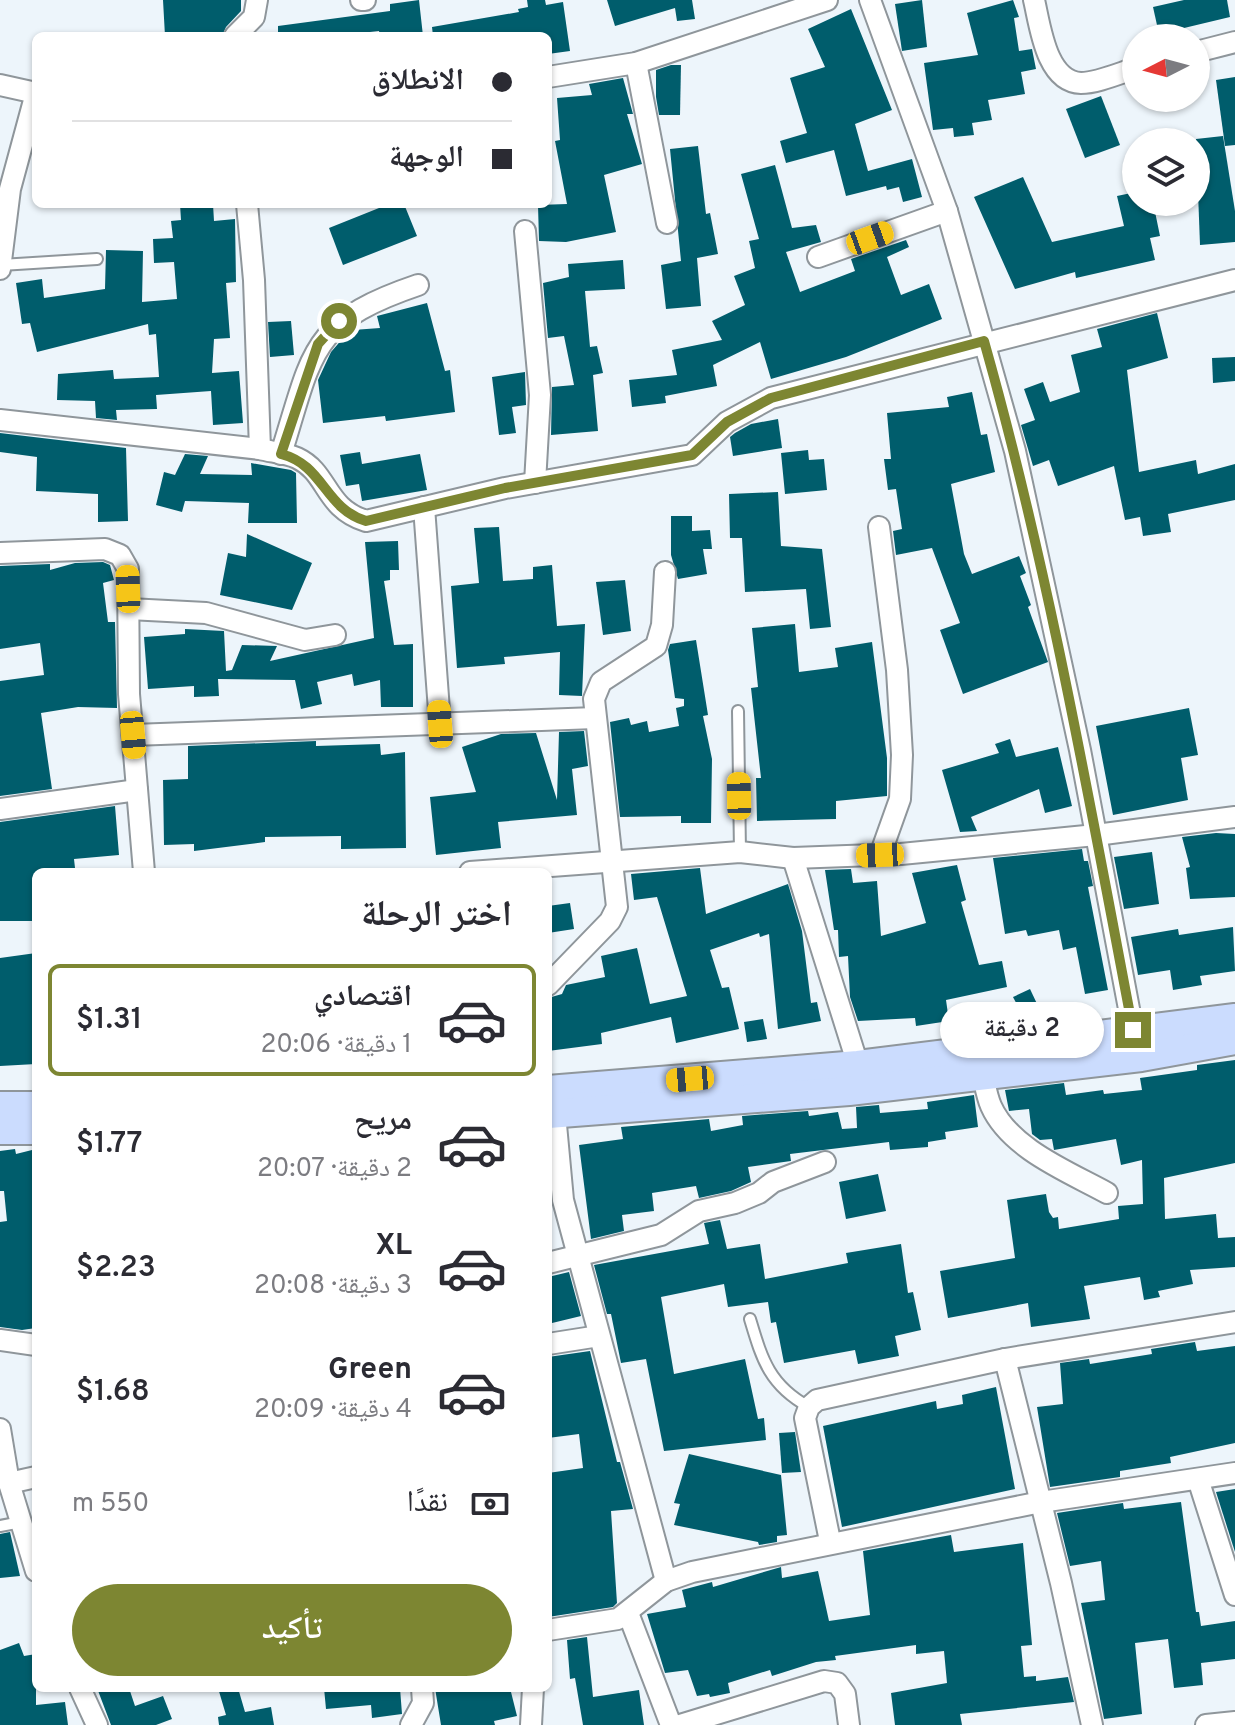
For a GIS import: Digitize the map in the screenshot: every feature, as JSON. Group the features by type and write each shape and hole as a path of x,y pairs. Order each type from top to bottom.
{"main road":[{"path":"552,1106 1235,1018"},
{"path":"552,1106 849,1091 1141,1057 1235,1040"},
{"path":"0,1106 32,1106"},
{"path":"0,1130 32,1130"}],"street":[{"path":"239,32 254,17 257,0"},
{"path":"552,76 636,63 827,0"},
{"path":"870,0 947,211 1015,451 1096,835 1133,1030"},
{"path":"1034,0 1051,61 1068,79 1081,83 1122,72"},
{"path":"1210,48 1235,42"},
{"path":"636,63 667,223"},
{"path":"0,85 32,92"},
{"path":"0,267 10,189 32,108"},
{"path":"247,208 254,280 260,449"},
{"path":"818,257 947,211"},
{"path":"525,231 540,395 535,483"},
{"path":"0,420 260,449 299,458 348,515 366,521 535,483 692,455 727,422 771,398 984,341 1235,280"},
{"path":"281,454 318,344 339,321 385,297 418,285"},
{"path":"424,507 440,724"},
{"path":"879,527 897,670 902,755 900,799 880,855"},
{"path":"0,553 105,549 120,555 128,569 133,735 144,868"},
{"path":"552,981 610,921 617,907 594,699 601,682 656,646 662,625 665,572"},
{"path":"129,609 206,613 305,640 335,635"},
{"path":"133,735 595,718"},
{"path":"0,809 137,790"},
{"path":"542,868 740,852 793,858 880,855 1096,835 1235,817"},
{"path":"793,858 858,1065"},
{"path":"983,1076 991,1107 1005,1127 1041,1155 1107,1193"},
{"path":"552,1120 563,1200 666,1581"},
{"path":"552,1262 661,1235 699,1211 735,1203 759,1193 773,1182 825,1162"},
{"path":"830,1541 805,1418 809,1407 817,1400 1005,1359 1235,1322"},
{"path":"552,1343 599,1336"},
{"path":"0,1340 32,1344"},
{"path":"1005,1359 1092,1725"},
{"path":"0,1429 9,1483 32,1558"},
{"path":"552,1629 607,1622 628,1613 666,1581 692,1572 830,1541 1041,1502 1235,1473"},
{"path":"9,1483 32,1478"},
{"path":"1198,1479 1235,1595"},
{"path":"628,1613 671,1725"},
{"path":"680,1725 824,1681 837,1683 845,1694 849,1725"},
{"path":"82,1692 97,1725"},
{"path":"411,1725 423,1703 422,1692"},
{"path":"531,1725 533,1692"},
{"path":"1206,1725 1235,1722"}],"lane":[{"path":"0,267 97,259"},
{"path":"738,711 740,852"},
{"path":"750,1319 773,1379 787,1395 809,1407"},
{"path":"0,1526 21,1522"}],"building":[{"path":"163,0 241,0 241,11 224,32 165,32"},
{"path":"419,0 423,32 278,32 278,26 390,11 390,4"},
{"path":"527,0 545,0 546,5 563,2 570,51 552,53 552,32 433,32 432,27 519,12 518,9 528,7"},
{"path":"607,0 692,0 695,19 677,21 675,8 615,26"},
{"path":"922,0 927,47 902,51 895,4"},
{"path":"1013,0 1019,17 1014,18 1019,51 1032,49 1036,69 1021,72 1025,94 988,100 992,120 972,123 974,135 954,137 953,128 933,130 924,63 978,55 967,13"},
{"path":"1184,0 1227,0 1230,17 1201,24 1157,24 1153,7"},
{"path":"851,9 892,110 855,124 868,171 912,159 922,197 903,202 899,187 887,190 886,186 846,196 834,150 786,163 780,141 807,133 790,78 825,67 808,29"},
{"path":"681,65 680,115 659,115 656,70"},
{"path":"1235,77 1235,145 1225,146 1216,80"},
{"path":"623,78 633,114 627,114 642,164 604,175 616,232 566,242 539,241 538,208 567,204 555,141 560,140 557,98 592,95 589,84"},
{"path":"1101,96 1120,145 1085,158 1066,109"},
{"path":"1223,136 1235,211 1235,242 1200,245 1199,216 1210,216 1210,137"},
{"path":"698,146 706,214 710,213 718,254 697,258 701,306 666,309 661,265 681,261 670,149"},
{"path":"775,165 792,228 816,225 821,242 786,252 800,292 855,271 851,259 906,240 909,247 887,257 901,295 929,284 942,319 846,357 771,379 760,342 713,365 717,386 665,396 666,403 632,407 629,380 677,375 672,350 722,340 712,321 745,305 734,276 755,268 749,241 759,239 741,174"},
{"path":"1023,177 1052,242 1124,226 1117,196 1122,195 1122,216 1156,216 1160,236 1150,238 1155,260 1076,278 1075,272 1015,289 974,197"},
{"path":"180,208 213,208 214,221 235,219 236,282 226,283 230,338 214,339 212,373 239,371 243,423 213,425 211,391 156,395 157,409 116,410 117,420 96,418 95,401 57,400 58,374 113,370 114,379 159,377 156,334 149,335 148,324 37,352 30,323 22,324 16,283 42,279 44,298 105,289 106,250 143,251 142,302 177,299 174,262 154,263 153,239 173,238 171,221 181,220"},
{"path":"379,208 406,208 417,236 343,265 329,228"},
{"path":"623,260 625,289 585,291 590,347 597,346 603,373 593,375 598,431 551,435 552,387 574,385 564,336 548,338 543,283 569,277 568,264"},
{"path":"427,303 445,371 450,370 455,412 386,421 385,416 323,423 318,380 331,352 344,337 353,330 380,328 377,316"},
{"path":"1157,313 1168,358 1127,370 1139,472 1196,460 1198,474 1235,464 1235,500 1168,514 1171,532 1143,536 1140,517 1125,520 1114,466 1058,486 1049,460 1033,466 1021,425 1035,420 1024,389 1043,382 1050,402 1080,392 1071,355 1102,347 1097,329"},
{"path":"291,321 294,355 270,357 268,322"},
{"path":"1235,357 1235,381 1213,383 1212,358"},
{"path":"525,372 526,405 512,407 516,433 499,435 492,377"},
{"path":"972,392 981,435 987,434 995,472 951,484 964,554 972,574 1019,556 1026,573 1020,576 1031,605 1028,607 1048,662 963,694 940,630 960,623 932,548 896,555 893,531 902,529 896,489 888,490 884,459 891,459 887,413 949,407 947,397"},
{"path":"778,419 782,448 733,456 730,437 751,424"},
{"path":"0,433 126,448 128,521 98,522 98,494 36,491 37,457 0,452"},
{"path":"808,450 809,460 824,459 827,490 785,494 781,453"},
{"path":"360,452 362,464 420,454 427,490 362,501 359,484 346,486 340,455"},
{"path":"185,454 208,456 200,474 252,475 251,463 296,473 297,523 248,523 249,503 185,501 182,512 156,505 164,472 175,475"},
{"path":"778,492 781,546 822,549 831,627 810,629 806,589 745,592 742,538 730,538 729,494"},
{"path":"671,516 692,516 692,531 710,530 712,549 703,549 707,574 678,579 671,555"},
{"path":"499,527 503,581 533,579 533,567 552,565 557,626 585,624 582,696 559,695 560,652 504,657 505,664 457,668 451,586 479,583 474,528"},
{"path":"247,534 312,563 292,610 220,595 228,553 246,557"},
{"path":"398,541 399,570 390,570 390,580 384,581 394,645 413,644 413,707 381,707 380,680 354,686 352,674 317,682 322,704 301,709 295,680 218,679 219,696 194,697 194,686 148,689 144,637 185,634 185,629 224,631 226,671 232,670 242,645 277,646 270,661 374,638 365,542"},
{"path":"103,562 110,565 114,580 103,583 108,622 115,622 117,708 78,707 41,713 52,789 0,796 0,681 44,675 40,643 0,649 0,566 50,564 50,570 75,563"},
{"path":"625,580 631,631 603,635 596,582"},
{"path":"795,624 799,672 838,667 835,648 872,642 887,758 887,796 836,801 836,819 757,821 756,778 761,778 751,688 758,687 752,628"},
{"path":"696,640 708,715 703,716 712,759 711,823 681,823 681,816 620,817 610,722 629,718 631,725 647,721 649,732 679,726 676,708 684,706 684,699 675,698 668,650 670,644"},
{"path":"1189,708 1198,755 1181,758 1188,800 1113,815 1096,726"},
{"path":"584,731 588,766 572,769 577,815 498,822 501,848 436,855 430,797 476,792 462,747 501,734 536,733 557,800 559,732"},
{"path":"1010,739 1016,757 1058,747 1072,806 1045,813 1039,789 971,817 977,831 960,832 942,770 999,753 995,744"},
{"path":"316,741 316,746 380,744 381,755 405,752 406,848 341,849 341,836 265,837 265,842 194,851 194,844 164,845 163,780 188,779 188,746"},
{"path":"115,806 119,855 74,859 75,868 32,868 32,921 0,921 0,822"},
{"path":"1235,834 1235,897 1190,899 1186,868 1190,867 1182,837"},
{"path":"1082,849 1093,886 1088,887 1108,990 1085,994 1076,947 1063,950 1059,930 1028,936 1026,930 1005,934 993,858"},
{"path":"1152,852 1159,904 1124,909 1114,857"},
{"path":"957,865 966,900 961,902 979,965 1002,961 1007,987 946,1000 949,1021 916,1026 915,1018 858,1021 850,997 848,956 839,957 838,930 834,930 825,870 851,869 853,883 877,881 881,936 926,923 912,873"},
{"path":"700,868 706,914 788,884 802,931 811,1003 817,1002 821,1021 778,1029 769,934 760,937 759,933 710,950 722,988 729,987 739,1029 676,1043 671,1017 601,1033 602,1044 552,1050 552,997 562,994 566,985 605,977 601,956 637,948 650,1004 687,996 657,897 634,900 631,874"},
{"path":"570,903 574,929 552,932 552,905"},
{"path":"1233,927 1235,971 1200,976 1202,985 1173,990 1170,970 1138,975 1131,937 1178,929 1179,935"},
{"path":"32,954 32,1064 0,1066 0,958"},
{"path":"1030,989 1039,1008 1023,1016 1013,997"},
{"path":"763,1019 767,1039 747,1042 744,1022"},
{"path":"1235,1060 1235,1163 1164,1178 1165,1219 1216,1214 1218,1238 1235,1237 1235,1267 1190,1270 1193,1284 1158,1291 1160,1297 1144,1300 1140,1277 1084,1286 1090,1319 1031,1327 1028,1303 948,1318 940,1271 1015,1258 1007,1200 1046,1194 1049,1212 1053,1218 1058,1217 1059,1229 1119,1219 1118,1206 1143,1204 1142,1160 1121,1165 1116,1139 1054,1150 1052,1139 1040,1140 1032,1134 1029,1109 1009,1111 1005,1090 1064,1083 1066,1095 1103,1090 1104,1094 1142,1090 1140,1078 1197,1070 1197,1065"},
{"path":"974,1095 978,1127 945,1132 946,1139 928,1142 928,1147 890,1150 889,1142 790,1154 791,1161 748,1167 751,1182 731,1191 699,1198 696,1186 652,1193 654,1211 622,1215 624,1231 591,1239 579,1145 623,1139 621,1127 709,1119 711,1131 743,1125 742,1116 808,1111 809,1116 838,1112 842,1129 857,1128 856,1107 879,1105 880,1113 928,1109 927,1102"},
{"path":"15,1149 16,1154 32,1150 32,1329 0,1327 0,1222 7,1221 4,1191 0,1191 0,1151"},
{"path":"878,1174 886,1211 846,1219 839,1182"},
{"path":"720,1220 727,1249 760,1244 765,1279 848,1263 846,1253 901,1244 908,1293 913,1292 921,1330 895,1336 899,1356 858,1364 855,1350 784,1363 776,1322 771,1323 768,1302 728,1307 724,1284 661,1297 674,1374 745,1359 758,1419 764,1418 766,1440 664,1451 646,1359 621,1363 611,1314 607,1314 594,1265 709,1244 704,1223"},
{"path":"569,1272 581,1316 552,1323 552,1276"},
{"path":"1195,1342 1197,1351 1235,1346 1235,1443 1170,1457 1171,1463 1120,1471 1120,1477 1050,1487 1037,1407 1063,1404 1060,1363 1089,1359 1090,1364 1152,1354 1151,1349"},
{"path":"590,1351 617,1462 620,1462 633,1509 611,1511 617,1603 613,1607 552,1616 552,1472 583,1468 579,1434 552,1437 552,1356"},
{"path":"996,1387 1015,1489 842,1527 823,1426 936,1401 937,1409 963,1404 962,1395"},
{"path":"795,1432 801,1472 782,1473 779,1433"},
{"path":"689,1454 781,1475 787,1535 777,1536 777,1542 759,1545 758,1542 674,1525 680,1504 674,1503"},
{"path":"1235,1489 1235,1552 1216,1492"},
{"path":"1181,1502 1196,1612 1199,1612 1201,1626 1235,1621 1235,1659 1201,1663 1203,1685 1174,1688 1168,1639 1135,1643 1142,1714 1104,1719 1081,1603 1105,1600 1101,1561 1070,1566 1057,1513 1123,1503 1124,1509"},
{"path":"10,1532 20,1576 0,1578 0,1534"},
{"path":"951,1535 954,1552 1023,1543 1032,1645 1021,1646 1024,1677 1036,1676 1036,1681 1068,1677 1074,1702 960,1714 962,1725 895,1725 891,1693 947,1683 944,1651 916,1654 916,1645 835,1656 836,1660 816,1662 772,1676 770,1670 728,1683 730,1693 710,1697 709,1694 697,1696 688,1670 665,1673 647,1614 686,1607 682,1590 712,1582 713,1587 781,1567 782,1578 818,1571 829,1621 870,1615 863,1551"},
{"path":"587,1637 593,1697 639,1690 644,1725 583,1725 575,1678 570,1679 567,1640"},
{"path":"19,1643 24,1656 32,1655 32,1692 36,1692 36,1705 65,1702 68,1725 0,1725 0,1650"},
{"path":"99,1692 130,1692 135,1706 163,1696 172,1719 156,1725 111,1725"},
{"path":"219,1692 239,1692 245,1712 271,1707 274,1725 219,1725 218,1717 226,1715"},
{"path":"324,1692 400,1692 402,1714 372,1718 371,1705 326,1709"},
{"path":"436,1692 511,1692 517,1716 494,1721 495,1725 441,1725"}],"route":[{"path":"339,321 318,344 281,454 299,458 320,479 335,505 348,515 366,521 505,488 692,455 727,422 771,398 984,341 1015,451 1080,750 1133,1030"}]}
